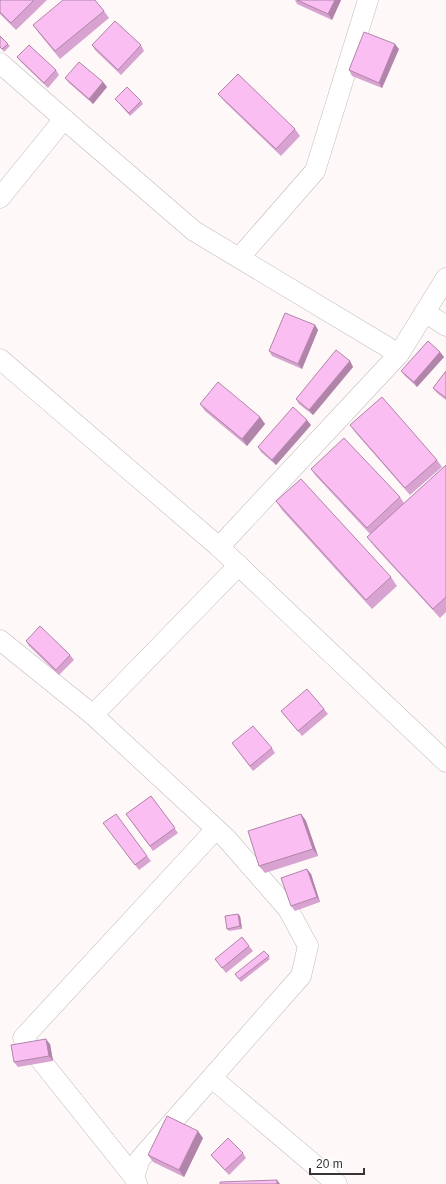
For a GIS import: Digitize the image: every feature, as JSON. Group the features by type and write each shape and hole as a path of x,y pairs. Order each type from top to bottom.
{"street":[{"path":"239,258 315,171 368,0"},
{"path":"0,63 194,231 399,354"},
{"path":"0,198 64,119"},
{"path":"219,547 399,354 446,278"},
{"path":"425,312 446,326"},
{"path":"0,359 239,565 446,762"},
{"path":"93,715 239,565"},
{"path":"0,640 93,715 216,829 288,909 308,946 301,976 140,1159 135,1180"},
{"path":"135,1180 23,1038 216,829"},
{"path":"212,1078 337,1184"}],"building":[{"path":"0,0 34,0 11,23 0,12"},
{"path":"63,0 95,0 104,11 55,51 33,25"},
{"path":"297,0 335,0 328,14"},
{"path":"115,21 141,45 118,70 92,45"},
{"path":"364,32 395,44 379,83 349,70"},
{"path":"0,36 8,44 2,49 0,47"},
{"path":"29,45 56,70 44,83 17,57"},
{"path":"79,62 103,82 89,99 65,78"},
{"path":"238,74 295,129 276,149 218,94"},
{"path":"127,87 141,101 129,113 115,99"},
{"path":"285,313 315,325 298,364 269,351"},
{"path":"428,341 440,352 414,382 401,371"},
{"path":"336,350 350,361 309,410 296,399"},
{"path":"446,371 446,398 433,388"},
{"path":"218,382 260,417 242,439 200,404"},
{"path":"382,397 437,460 405,488 350,425"},
{"path":"293,407 307,420 272,460 258,447"},
{"path":"344,438 400,497 367,528 311,469"},
{"path":"446,465 446,597 433,609 367,537"},
{"path":"301,479 391,577 366,600 276,501"},
{"path":"40,626 70,655 56,670 26,641"},
{"path":"307,689 324,709 298,731 281,711"},
{"path":"253,726 272,748 250,766 232,743"},
{"path":"151,796 175,828 150,846 126,814"},
{"path":"116,814 147,856 135,865 103,823"},
{"path":"301,814 313,849 259,866 248,831"},
{"path":"307,869 317,897 291,906 281,878"},
{"path":"238,914 240,926 227,929 225,916"},
{"path":"242,937 249,946 222,968 215,959"},
{"path":"264,951 269,956 239,979 235,974"},
{"path":"46,1039 49,1056 14,1062 11,1045"},
{"path":"167,1116 198,1131 179,1170 148,1155"},
{"path":"228,1138 243,1153 225,1170 211,1155"},
{"path":"277,1180 277,1184 220,1184 220,1182"}]}
